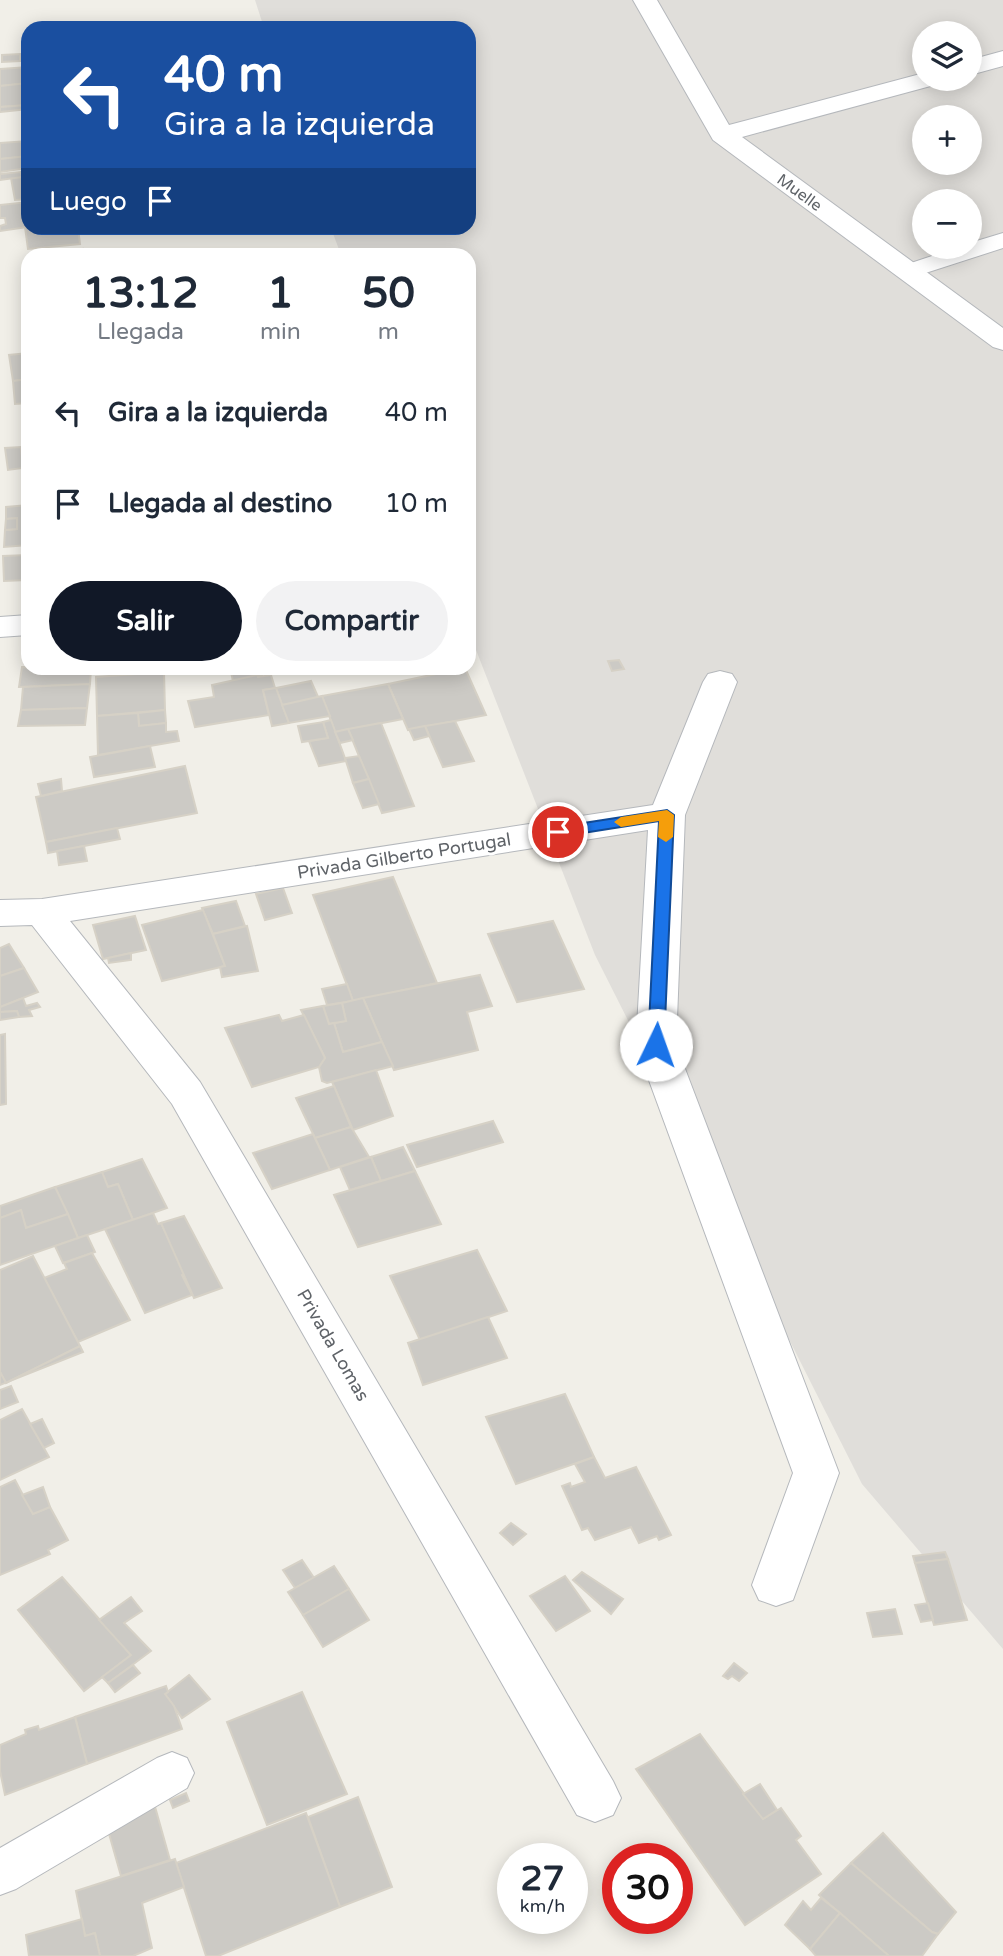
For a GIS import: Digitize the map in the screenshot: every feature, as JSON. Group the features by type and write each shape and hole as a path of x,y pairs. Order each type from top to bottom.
{"street":[{"name":"Muelle","path":"645,0 722,135 1003,341"},
{"path":"982,64 1003,58"},
{"path":"722,135 912,84"},
{"path":"0,628 21,626"},
{"path":"720,682 667,815 656,1045 816,1473 776,1585"},
{"name":"Privada Gilberto Portugal","path":"0,913 43,912 667,815"},
{"name":"Privada Lomas","path":"43,912 186,1093 595,1798"}],"lane":[{"path":"909,271 1003,240"},
{"path":"0,1873 172,1773"}],"shaded area":[{"path":"255,0 1003,0 1003,1649 862,1484 595,955 476,650 476,248 338,248 334,235 476,235 476,21 262,21"}],"building":[{"path":"20,54 20,61 2,62 2,55"},
{"path":"21,68 21,84 0,86 0,69"},
{"path":"21,84 21,106 0,107 0,86"},
{"path":"21,106 21,110 0,112 0,107"},
{"path":"21,142 21,157 0,159 0,143"},
{"path":"21,157 21,169 0,172 0,159"},
{"path":"21,172 21,177 0,180 0,174"},
{"path":"21,177 21,200 15,200 11,178"},
{"path":"21,203 21,228 0,231 0,226 6,224 5,218 0,218 0,205"},
{"path":"26,235 79,235 80,244 28,248"},
{"path":"21,354 21,380 13,381 9,355"},
{"path":"21,380 21,404 15,404 13,381"},
{"path":"21,447 21,468 8,470 5,448"},
{"path":"21,506 21,546 4,547 5,530 17,529 17,518 6,519 6,507"},
{"path":"17,518 17,529 5,530 6,519"},
{"path":"21,555 21,580 4,581 3,556"},
{"path":"619,660 624,669 612,671 608,661"},
{"path":"21,674 91,675 90,684 19,687"},
{"path":"164,675 165,710 97,716 96,677"},
{"path":"232,675 262,675 233,681"},
{"path":"257,675 271,675 275,688 263,690 269,715 195,727 188,701 214,697 212,685"},
{"path":"431,675 468,675 486,715 408,730 388,684"},
{"path":"311,681 319,699 282,705 276,688"},
{"path":"90,684 87,708 21,710 23,687"},
{"path":"388,684 403,719 335,732 322,696"},
{"path":"276,688 289,723 272,726 263,690"},
{"path":"322,696 330,716 289,723 282,705"},
{"path":"87,708 85,725 18,726 21,710"},
{"path":"165,710 166,723 139,726 138,713"},
{"path":"138,713 139,726 166,723 166,732 177,731 179,741 98,755 97,716"},
{"path":"331,720 346,761 319,766 309,741 328,738 323,722"},
{"path":"455,721 474,761 443,767 425,726"},
{"path":"323,722 328,738 302,742 298,726"},
{"path":"381,723 414,806 382,813 348,729"},
{"path":"425,726 429,736 414,740 409,729"},
{"path":"348,729 353,740 340,743 335,732"},
{"path":"150,746 155,767 94,777 90,757"},
{"path":"359,756 369,779 353,783 345,758"},
{"path":"185,766 197,813 46,842 36,797"},
{"path":"61,779 62,791 41,796 38,784"},
{"path":"369,779 379,804 363,808 353,783"},
{"path":"117,828 120,839 48,853 46,842"},
{"path":"84,846 87,861 59,865 57,851"},
{"path":"393,877 437,983 353,1001 313,895"},
{"path":"283,888 292,913 265,920 256,894"},
{"path":"236,901 245,926 213,934 202,908"},
{"path":"203,910 225,966 162,981 142,925"},
{"path":"135,916 146,950 103,959 93,925"},
{"path":"553,921 584,989 517,1002 488,934"},
{"path":"247,926 258,971 222,977 220,967 225,966 213,934"},
{"path":"9,944 24,968 0,976 0,948"},
{"path":"131,953 131,960 109,963 108,958"},
{"path":"24,968 38,992 0,1007 0,976"},
{"path":"480,975 492,1006 467,1012 478,1050 394,1070 363,998"},
{"path":"347,984 353,1001 327,1005 322,989"},
{"path":"23,998 26,1006 37,1003 40,1007 29,1010 32,1016 19,1017 17,1011 0,1012 0,1007"},
{"path":"363,998 382,1042 343,1052 334,1023 346,1021 342,1003"},
{"path":"342,1003 346,1021 329,1024 323,1006"},
{"path":"323,1006 329,1024 334,1023 343,1052 382,1042 393,1066 327,1083 322,1081 319,1067 325,1058 301,1010"},
{"path":"17,1011 19,1017 0,1020 0,1012"},
{"path":"279,1015 282,1021 304,1015 325,1058 319,1067 252,1087 225,1028"},
{"path":"5,1034 6,1104 0,1105 0,1035"},
{"path":"376,1070 393,1116 353,1130 332,1082"},
{"path":"334,1086 351,1127 315,1138 296,1098"},
{"path":"493,1121 503,1142 417,1167 407,1145"},
{"path":"351,1127 369,1157 330,1170 315,1138"},
{"path":"313,1134 330,1170 272,1189 253,1153"},
{"path":"403,1147 415,1171 381,1181 371,1157"},
{"path":"371,1157 381,1181 350,1190 340,1167"},
{"path":"142,1159 167,1208 133,1220 118,1184 108,1187 102,1172"},
{"path":"415,1171 441,1224 358,1247 334,1195"},
{"path":"102,1172 108,1187 118,1184 133,1220 78,1238 55,1187"},
{"path":"55,1187 68,1214 26,1228 21,1210 0,1218 0,1206"},
{"path":"21,1210 26,1228 68,1214 78,1238 0,1265 0,1218"},
{"path":"153,1213 158,1224 161,1223 185,1273 182,1275 192,1295 145,1313 105,1229"},
{"path":"184,1216 222,1288 194,1298 161,1223"},
{"path":"87,1235 95,1252 63,1263 55,1246"},
{"path":"477,1250 507,1311 420,1340 390,1276"},
{"path":"92,1253 130,1320 78,1342 44,1278 67,1269 64,1263"},
{"path":"33,1256 80,1346 6,1383 0,1372 0,1270"},
{"path":"488,1317 507,1358 423,1385 408,1343"},
{"path":"80,1346 83,1352 10,1381"},
{"path":"0,1372 6,1383 0,1385"},
{"path":"11,1386 18,1402 0,1409 0,1390"},
{"path":"565,1394 594,1457 516,1484 486,1417"},
{"path":"22,1409 49,1457 0,1480 0,1420"},
{"path":"42,1419 54,1443 44,1448 30,1424"},
{"path":"594,1457 605,1478 636,1467 671,1535 659,1540 657,1536 639,1543 631,1527 595,1540 588,1528 582,1530 562,1486 570,1483 571,1487 585,1482 575,1464"},
{"path":"15,1480 33,1514 50,1507 68,1540 48,1550 50,1554 0,1575 0,1487"},
{"path":"43,1487 50,1507 33,1514 22,1495"},
{"path":"511,1523 526,1534 513,1545 500,1533"},
{"path":"945,1552 948,1559 915,1563 913,1556"},
{"path":"948,1559 967,1620 934,1625 915,1563"},
{"path":"302,1560 314,1578 295,1588 283,1570"},
{"path":"334,1566 349,1589 303,1615 288,1592"},
{"path":"582,1572 623,1599 611,1614 573,1580"},
{"path":"565,1576 590,1611 556,1631 530,1596"},
{"path":"62,1577 131,1655 84,1691 18,1610"},
{"path":"349,1589 369,1620 323,1647 303,1615"},
{"path":"131,1597 142,1611 124,1623 151,1651 108,1683 102,1677 131,1655 99,1620"},
{"path":"928,1603 933,1620 921,1622 915,1605"},
{"path":"895,1609 902,1634 873,1637 867,1613"},
{"path":"734,1663 747,1673 739,1681 732,1676 728,1679 723,1676"},
{"path":"133,1665 140,1673 115,1692 108,1683"},
{"path":"189,1675 210,1699 182,1718 165,1694"},
{"path":"166,1686 168,1692 165,1694 174,1706 182,1729 87,1764 75,1717"},
{"path":"302,1692 347,1794 267,1825 227,1722"},
{"path":"75,1717 87,1764 5,1795 0,1771 0,1745 26,1734 25,1730 38,1726 39,1730"},
{"path":"700,1734 763,1819 781,1808 801,1836 796,1840 821,1874 745,1925 693,1851 693,1843 688,1843 636,1769"},
{"path":"760,1784 777,1810 763,1819 743,1794"},
{"path":"186,1793 189,1801 173,1808 170,1800"},
{"path":"152,1796 170,1860 121,1876 104,1816"},
{"path":"358,1797 392,1887 340,1907 308,1817"},
{"path":"306,1813 340,1907 218,1956 206,1956 176,1863"},
{"path":"883,1833 956,1912 938,1934 932,1932 851,1863"},
{"path":"175,1859 184,1887 142,1903 152,1948 133,1956 100,1956 95,1933 85,1936 76,1891"},
{"path":"851,1863 932,1932 938,1934 922,1956 889,1956 819,1895"},
{"path":"821,1898 840,1913 810,1949 785,1925 803,1901 811,1910"},
{"path":"840,1913 889,1956 816,1956 810,1949"},
{"path":"82,1919 85,1936 95,1933 100,1956 29,1956 26,1935"}],"slow traffic":[{"path":"621,822 667,815 666,837"}],"route":[{"path":"558,832 667,815 656,1045"}]}
